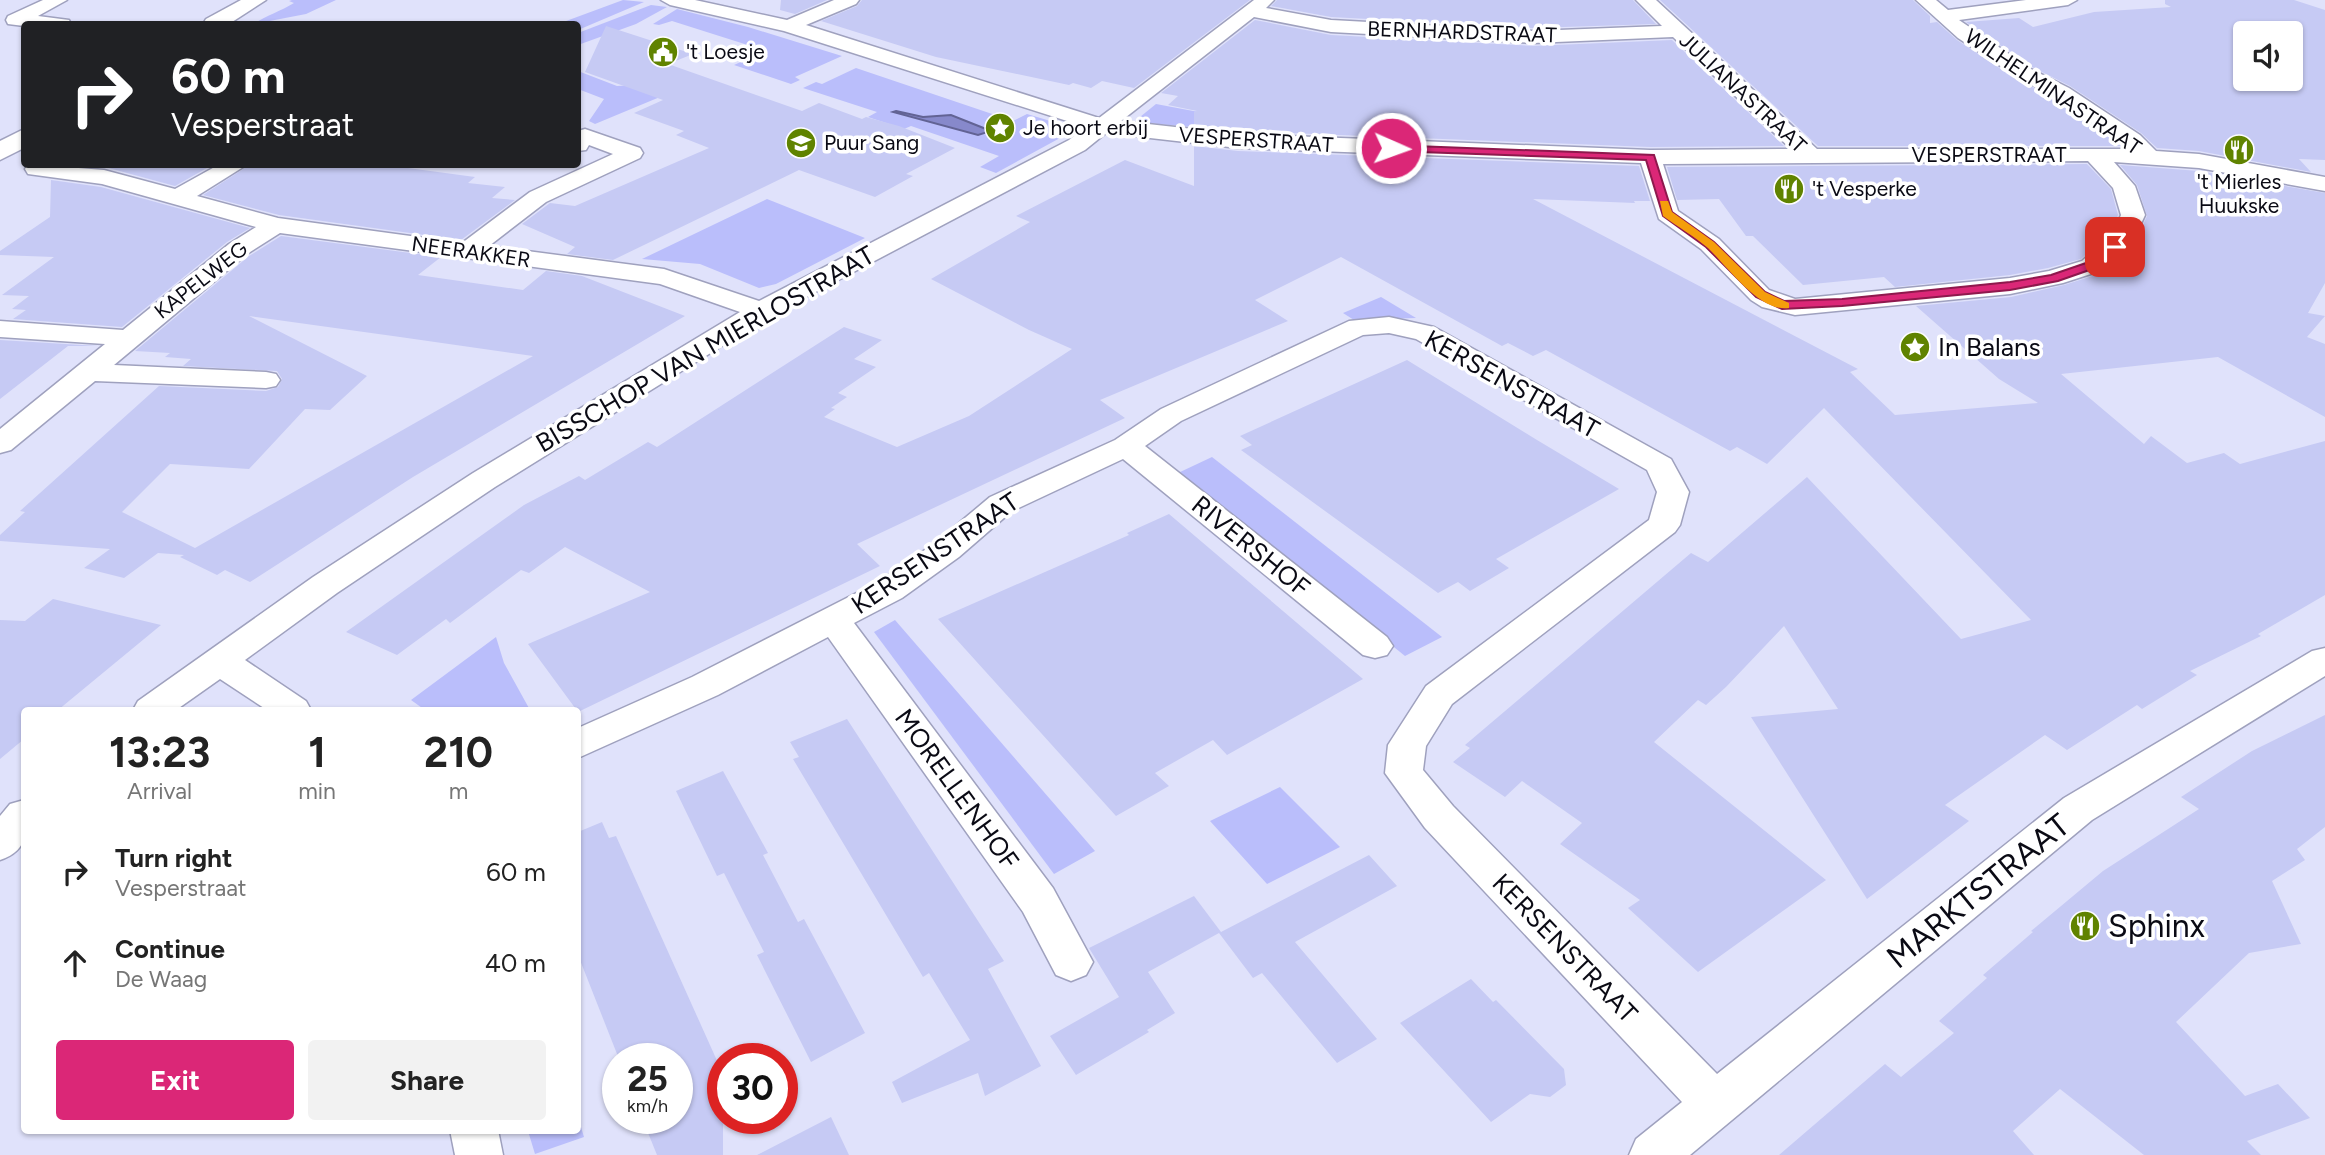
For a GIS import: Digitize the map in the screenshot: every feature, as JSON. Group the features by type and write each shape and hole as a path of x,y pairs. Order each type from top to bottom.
{"street":[{"path":"27,21 15,20 58,0"},
{"path":"219,21 256,0"},
{"path":"789,26 850,0"},
{"name":"JULIANASTRAAT","path":"1645,0 1811,156"},
{"name":"WILHELMINASTRAAT","path":"1925,0 1965,34 2024,73 2062,92 2122,133 2150,157"},
{"path":"1944,16 2068,0"},
{"name":"VESPERSTRAAT","path":"685,1 789,26 1104,126 1238,141 1650,157 2094,154 2199,161 2325,184"},
{"name":"BERNHARDSTRAAT","path":"1257,5 1331,26 1533,37 1677,31"},
{"name":"BISSCHOP VAN MIERLOSTRAAT","path":"155,707 326,584 484,480 761,310 1077,145 1257,5"},
{"path":"467,251 538,197 632,153 585,136 581,141"},
{"path":"0,152 21,139"},
{"path":"1650,157 1667,214 1710,244 1760,295 1782,305 1795,307 1951,293 2054,278 2091,266 2115,247 2124,236 2133,215 2124,186 2094,154"},
{"path":"180,196 230,168"},
{"path":"538,197 559,168"},
{"name":"NEERAKKER","path":"36,169 104,177 180,196 276,225 664,277 761,310"},
{"name":"KAPELWEG","path":"0,444 238,250 276,225"},
{"name":"KERSENSTRAAT","path":"581,743 705,686 890,590 947,550 1001,504 1126,446 1171,415 1358,327 1389,325 1425,333 1660,465 1673,492 1664,525 1439,695 1407,745 1404,773 1439,817 1715,1105"},
{"name":"KAPELWEG","path":"0,329 128,338"},
{"path":"90,372 266,380"},
{"name":"RIVERSHOF","path":"1126,446 1375,646"},
{"name":"MORELLENHOF","path":"834,620 1038,900 1071,962"},
{"path":"218,660 288,707"},
{"name":"MARKTSTRAAT","path":"1653,1155 2078,809 2325,660"},
{"path":"0,844 21,819"},
{"path":"475,1134 479,1155"}],"shaded area":[{"path":"336,0 306,14 259,21 294,3 289,1"},
{"path":"623,0 644,2 581,29 581,21 566,21"},
{"path":"651,5 667,7 636,24 581,44 581,32"},
{"path":"677,9 748,27 842,56 795,77 800,80 791,84 734,65 752,57 742,53 754,47 672,21 653,24"},
{"path":"856,68 1013,121 1027,114 1067,126 1071,132 996,173 980,167 999,156 911,126 904,129 868,117 877,112 803,88 816,82 822,84"},
{"path":"581,72 617,86 696,82 595,124 589,121 604,99 581,90"},
{"path":"1156,104 1236,119 1225,130 1147,123 1140,117"},
{"path":"893,112 923,117 951,115 991,131 978,135"},
{"path":"767,199 865,238 776,284 759,288 700,264 642,259"},
{"path":"1381,297 1416,318 1354,320 1343,313"},
{"path":"1212,457 1442,637 1405,656 1178,473"},
{"path":"895,620 1095,851 1054,874 874,632"},
{"path":"496,637 504,663 528,707 421,707 411,700"},
{"path":"1280,787 1340,847 1267,884 1210,821"},
{"path":"581,1127 584,1137 535,1154 529,1134 581,1134"}],"building":[{"path":"781,0 827,0 795,14 780,10"},
{"path":"862,0 1250,0 1134,88 1102,81 1091,88 936,57 821,21 857,6"},
{"path":"1277,0 1633,0 1656,24 1533,28 1331,17 1271,6"},
{"path":"1660,0 1913,0 1930,16 1930,23 1937,22 1957,40 2016,79 2054,98 2121,146 1818,146"},
{"path":"2165,0 2294,0 2325,10 2325,160 2299,159 2311,172 2199,151 2157,148 2141,133 2070,86 2032,67 1966,22 2019,18 2033,27 2094,12 2171,7 2165,4"},
{"path":"1255,20 1331,35 1533,46 1672,40 1784,146 1650,147 1194,127 1194,112 1197,111 1168,105 1178,96 1161,93"},
{"path":"606,26 693,54 668,64 802,111 819,103 862,119 866,117 899,126 955,148 906,174 913,176 875,197 799,170 613,260 567,254 575,247 522,224 550,203 575,206 709,148 676,135 684,131 634,113 663,100 585,72"},
{"path":"1194,146 1238,151 1639,166 1650,201 1634,201 1635,203 1533,199 1858,369 1850,372 1895,415 2038,403 1999,379 1916,306 2011,297 2102,273 2135,243 2147,216 2137,185 2120,165 2199,171 2325,193 2325,283 2308,313 2325,316 2307,337 2325,344 2325,417 2218,357 2061,374 2144,444 2151,436 2187,463 2224,453 2240,464 2325,441 2325,595 2258,634 2261,636 2190,671 2197,675 2142,709 2137,705 2067,750 2045,735 1945,805 1969,821 1867,899 1751,717 1838,709 1784,626 1706,705 1698,700 1654,742 1826,880 1698,972 1628,908 1640,900 1560,844 1582,823 1522,781 1505,797 1453,762 1470,748 1465,745 1691,553 1708,562 1807,477 1961,639 2031,620 1824,408 1767,464 1737,447 1730,451 1546,350 1533,356 1508,343 1502,346 1341,257 1255,300 1288,321 1100,400 1125,418 857,544 880,566 581,711 581,707 574,707 528,644 650,592 565,547 529,573 521,570 450,623 446,619 397,655 346,632 524,505 579,476 585,480 648,442 657,447 844,327 882,340 854,359 876,367 838,393 847,397 831,408 835,409 824,417 897,447 969,416 1072,349 1029,330 931,279 1030,222 1016,216 1125,160 1194,186"},
{"path":"2087,164 2111,189 2118,215 2111,231 2081,259 2010,275 1895,287 1884,277 1803,285 1753,236 1746,236 1719,199 1677,200 1667,167"},
{"path":"109,168 207,168 175,186"},
{"path":"245,168 408,168 475,177 468,183 505,187 492,198 515,200 461,240 279,215 203,195"},
{"path":"51,180 101,187 250,228 227,242 122,327 13,319 26,310 12,309 29,296 2,295 54,257 0,255 0,251 50,217"},
{"path":"281,236 441,257 418,275 523,290 546,271 582,276 685,316 413,477 250,582 225,570 217,575 180,557 184,555 158,553 124,578 84,568 110,549 0,541 0,535 25,512 20,511 159,386 266,391 278,387 282,379 277,371 183,366 191,359 165,357 170,353 135,351 249,256","holes":["249,316 533,356 195,548 122,512 170,464 249,469 305,409 330,410 367,376"]},
{"path":"0,340 98,346 68,346 0,399"},
{"path":"1407,360 1619,489 1496,559 1509,568 1470,591 1458,582 1438,593 1241,450 1252,445 1240,436"},
{"path":"1169,514 1363,679 1227,755 1213,740 1155,773 1169,786 1116,816 938,619 1129,535 1127,533"},
{"path":"53,599 161,625 62,707 21,707 21,742 0,759 0,620 25,621"},
{"path":"2325,715 2325,827 2297,849 2305,860 2272,881 2301,944 2249,953 2176,1022 2245,1096 2278,1084 2310,1118 2247,1141 2261,1155 2144,1155 2060,1089 2013,1131 2034,1155 1779,1155 1885,1064 1901,1077 1954,1033 1939,1021 1987,978 1983,975 2033,932 2031,931 2103,871 2199,809 2181,797 2252,751"},
{"path":"847,719 1004,961 988,969 1041,1066 985,1096 978,1073 902,1103 892,1082 970,1040 929,973 923,977 793,759 799,757 790,742"},
{"path":"723,771 768,853 763,855 798,922 804,919 865,1033 811,1062 757,955 764,952 724,873 717,876 676,791"},
{"path":"602,822 609,838 616,836 709,1043 707,1134 723,1134 723,1155 657,1155 648,1134 693,1134 693,1043 613,1043 581,963 581,831"},
{"path":"1369,855 1397,886 1295,942 1377,1039 1337,1063 1262,973 1253,978 1219,933 1148,972 1175,1013 1147,1030 1149,1032 1076,1075 1050,1036 1119,997 1089,948 1194,896 1221,932"},
{"path":"1471,979 1493,1002 1496,1000 1564,1069 1566,1085 1550,1097 1530,1094 1491,1122 1400,1023"},
{"path":"831,1117 849,1155 757,1155"}],"slow traffic":[{"path":"1664,203 1667,214 1710,244 1760,295 1785,305"}],"place":[{"name":"'t Loesje","path":"663,52"},
{"name":"Je hoort erbij","path":"1000,128"},
{"name":"Puur Sang","path":"801,143"},
{"name":"'t Mierles Huukske","path":"2239,150"},
{"name":"'t Vesperke","path":"1789,189"},
{"name":"In Balans","path":"1915,347"},
{"name":"Sphinx","path":"2085,926"}],"route":[{"path":"1391,148 1650,157 1667,214 1710,244 1760,295 1782,305 1795,307 1951,293 2054,278 2091,266 2115,247"}]}
